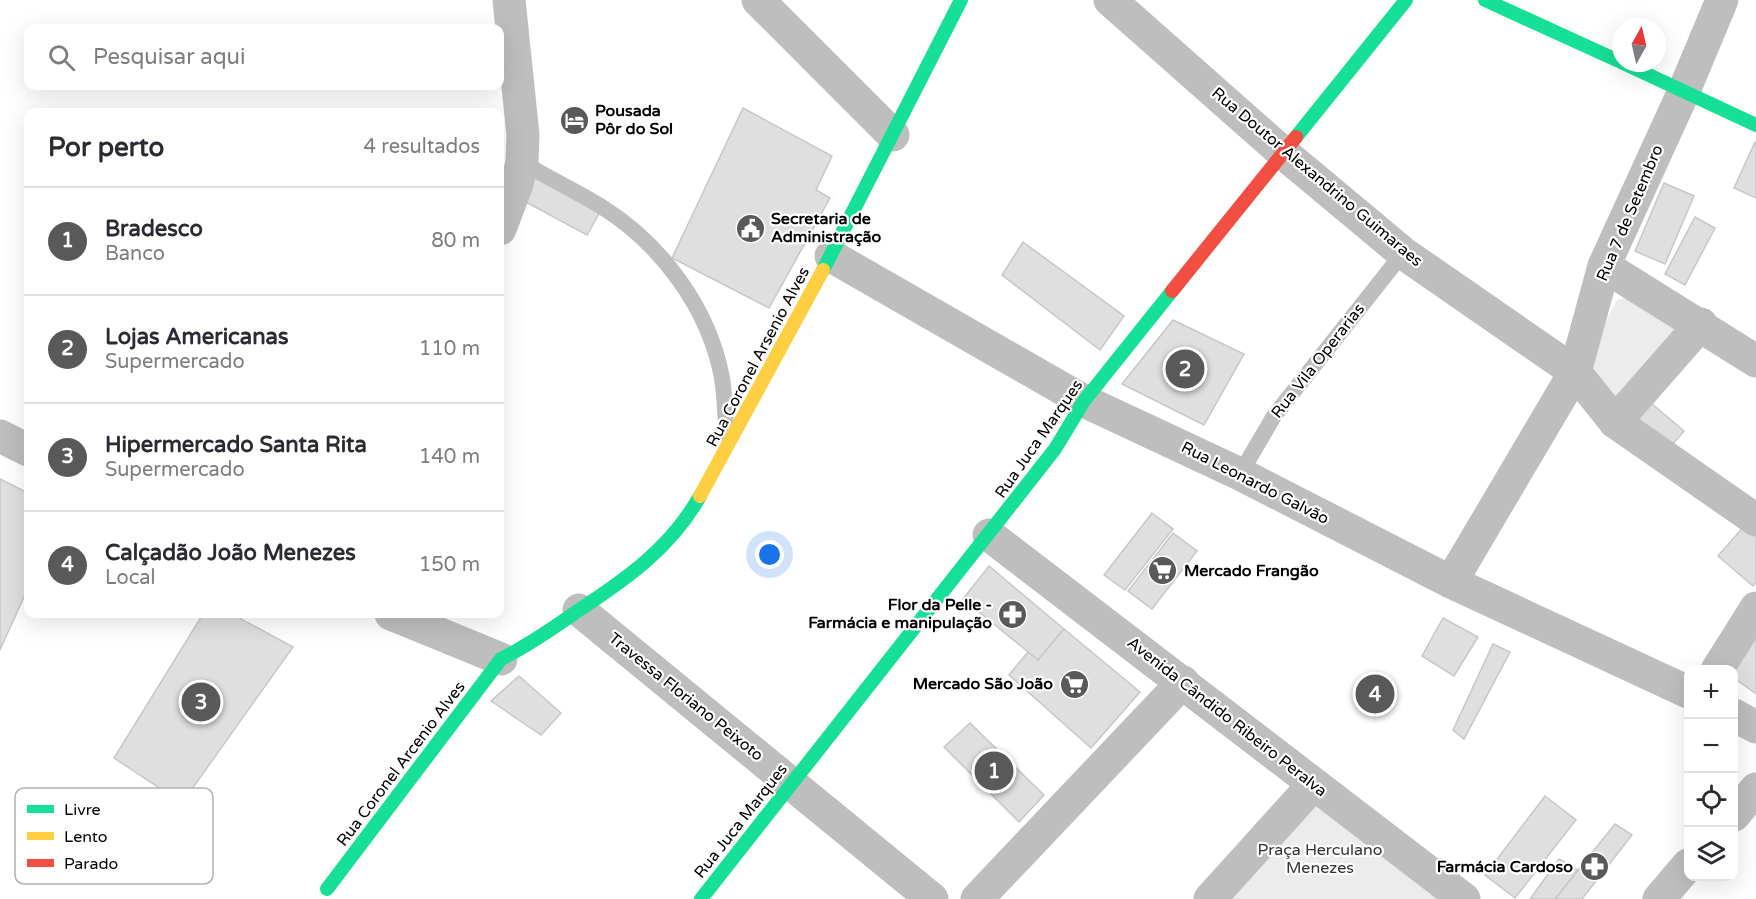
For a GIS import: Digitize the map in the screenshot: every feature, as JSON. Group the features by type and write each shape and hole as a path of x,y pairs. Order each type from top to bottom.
{"street":[{"path":"504,218 517,184 522,162 523,135 509,0"},
{"path":"758,0 893,135"},
{"name":"Rua Coronel Arsenio Alves","path":"501,659 533,643 641,569 669,543 686,521 728,448 831,256 961,0"},
{"name":"Rua Doutor Alexandrino Guimaraes","path":"1110,0 1282,152 1404,253 1575,372 1615,422 1756,520"},
{"name":"Rua Juca Marques","path":"702,899 1055,449 1084,401 1406,0"},
{"path":"1485,0 1612,57"},
{"name":"Rua 7 de Setembro","path":"1451,582 1575,372 1604,266 1684,91 1722,0"},
{"path":"1643,72 1756,125"},
{"name":"Rua Leonardo Galvão","path":"831,256 1084,401 1240,474 1451,582 1684,690"},
{"path":"1604,266 1701,324 1756,361"},
{"path":"1615,422 1701,324"},
{"path":"0,436 24,448"},
{"name":"Avenida Cândido Ribeiro Peralva","path":"989,535 1464,899"},
{"path":"1720,665 1756,608"},
{"name":"Travessa Floriano Peixoto","path":"579,610 932,899"},
{"path":"401,618 501,659"},
{"name":"Rua Coronel Arcenio Alves","path":"327,889 501,659"},
{"path":"977,899 1183,682"},
{"path":"1738,717 1756,727"},
{"path":"1210,899 1314,784"},
{"path":"1738,809 1756,789"},
{"path":"1659,899 1684,871"}],"lane":[{"path":"522,162 602,207 650,245 668,265 692,301 712,344 722,378 728,448"},
{"name":"Rua Vila Operarias","path":"1240,474 1274,416 1404,253"}],"green space":[{"path":"1629,296 1674,329 1671,337 1616,398 1590,367 1595,349 1617,300"},
{"name":"Praça Herculano Menezes","path":"1316,805 1437,899 1228,899"}],"building":[{"name":"Secretaria de Administração","path":"743,108 832,156 816,190 830,198 769,308 672,258"},
{"path":"1756,143 1756,198 1734,188"},
{"path":"535,176 600,212 587,235 522,200"},
{"path":"1664,183 1694,196 1665,264 1635,251"},
{"path":"1695,217 1715,228 1685,285 1665,274"},
{"path":"1023,242 1124,316 1100,350 1002,275"},
{"path":"1173,320 1244,354 1204,425 1122,384"},
{"path":"1651,403 1684,431 1664,454 1631,426"},
{"path":"0,479 24,491 24,597 0,650"},
{"path":"1152,513 1173,529 1125,590 1104,575"},
{"path":"1746,524 1756,533 1756,583 1753,586 1718,556"},
{"name":"Mercado Frangão","path":"1173,533 1197,551 1152,609 1128,591"},
{"name":"Flor da Pelle - Farmácia e manipulação","path":"989,566 1064,629 1038,660 963,599"},
{"path":"201,618 239,618 293,647 193,788 159,788 114,758"},
{"path":"1443,618 1478,637 1454,676 1422,656"},
{"name":"Mercado São João","path":"1064,629 1140,692 1091,748 1009,675 1028,652 1038,660"},
{"path":"1756,635 1755,693 1738,681 1737,665"},
{"path":"1493,644 1510,652 1464,739 1453,730"},
{"path":"519,676 561,713 541,735 491,701"},
{"path":"970,723 1044,795 1019,822 944,747"},
{"path":"1545,796 1576,820 1515,898 1485,875"},
{"name":"Farmácia Cardoso","path":"1615,824 1632,835 1582,899 1555,899"},
{"path":"1559,859 1578,870 1555,899 1530,899"}],"traffic: fast":[{"path":"823,270 961,0"},
{"path":"1296,137 1406,0"},
{"path":"1485,0 1612,58"},
{"path":"1642,72 1756,125"},
{"path":"701,899 1055,449 1084,401 1172,291"},
{"path":"327,889 501,659 549,631 646,562 675,532 700,496"}],"traffic: slow":[{"path":"700,496 823,270"}],"traffic: jam":[{"path":"1172,291 1296,137"}],"place":[{"name":"Pousada Pôr do Sol","path":"574,120"},
{"name":"Secretaria de Administração","path":"750,228"},
{"name":"Lojas Americanas","path":"1185,369"},
{"name":"Mercado Frangão","path":"1163,571"},
{"name":"Flor da Pelle - Farmácia e manipulação","path":"1013,614"},
{"name":"Mercado São João","path":"1074,684"},
{"name":"Calçadão João Menezes","path":"1375,694"},
{"name":"Hipermercado Santa Rita","path":"201,702"},
{"name":"Bradesco","path":"994,771"},
{"name":"Farmácia Cardoso","path":"1594,867"}]}
